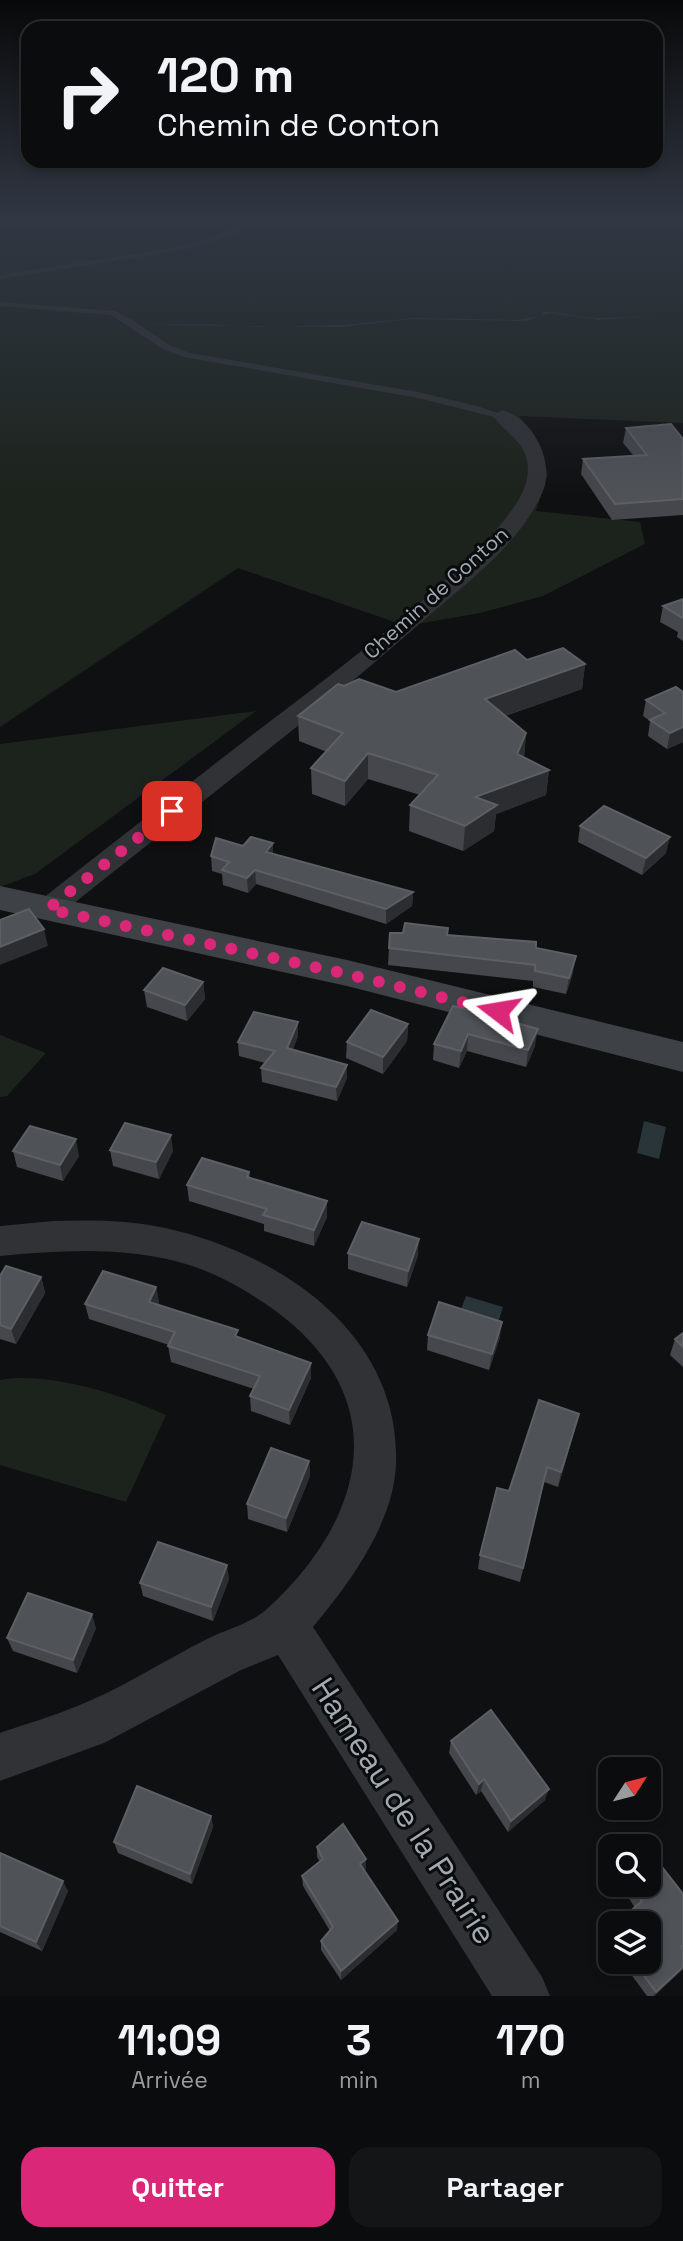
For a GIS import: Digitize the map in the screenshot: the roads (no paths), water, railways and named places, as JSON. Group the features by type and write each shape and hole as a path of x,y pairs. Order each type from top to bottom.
{"main road":[{"path":"0,898 347,974 683,1057"}],"street":[{"name":"Chemin de Conton","path":"48,909 406,626 495,545 516,520 533,490 538,468 532,448 517,425 502,416"},
{"path":"0,1241 50,1236 112,1236 168,1245 213,1258 262,1282 328,1331 352,1361 369,1394 377,1434 377,1471 356,1535 285,1625 97,1723 0,1757"},
{"name":"Hameau de la Prairie","path":"285,1625 523,1996"}],"lane":[{"name":"Chemin de Conton","path":"89,311 112,313 126,318 150,340 176,351 212,360 430,397 502,416"}]}
